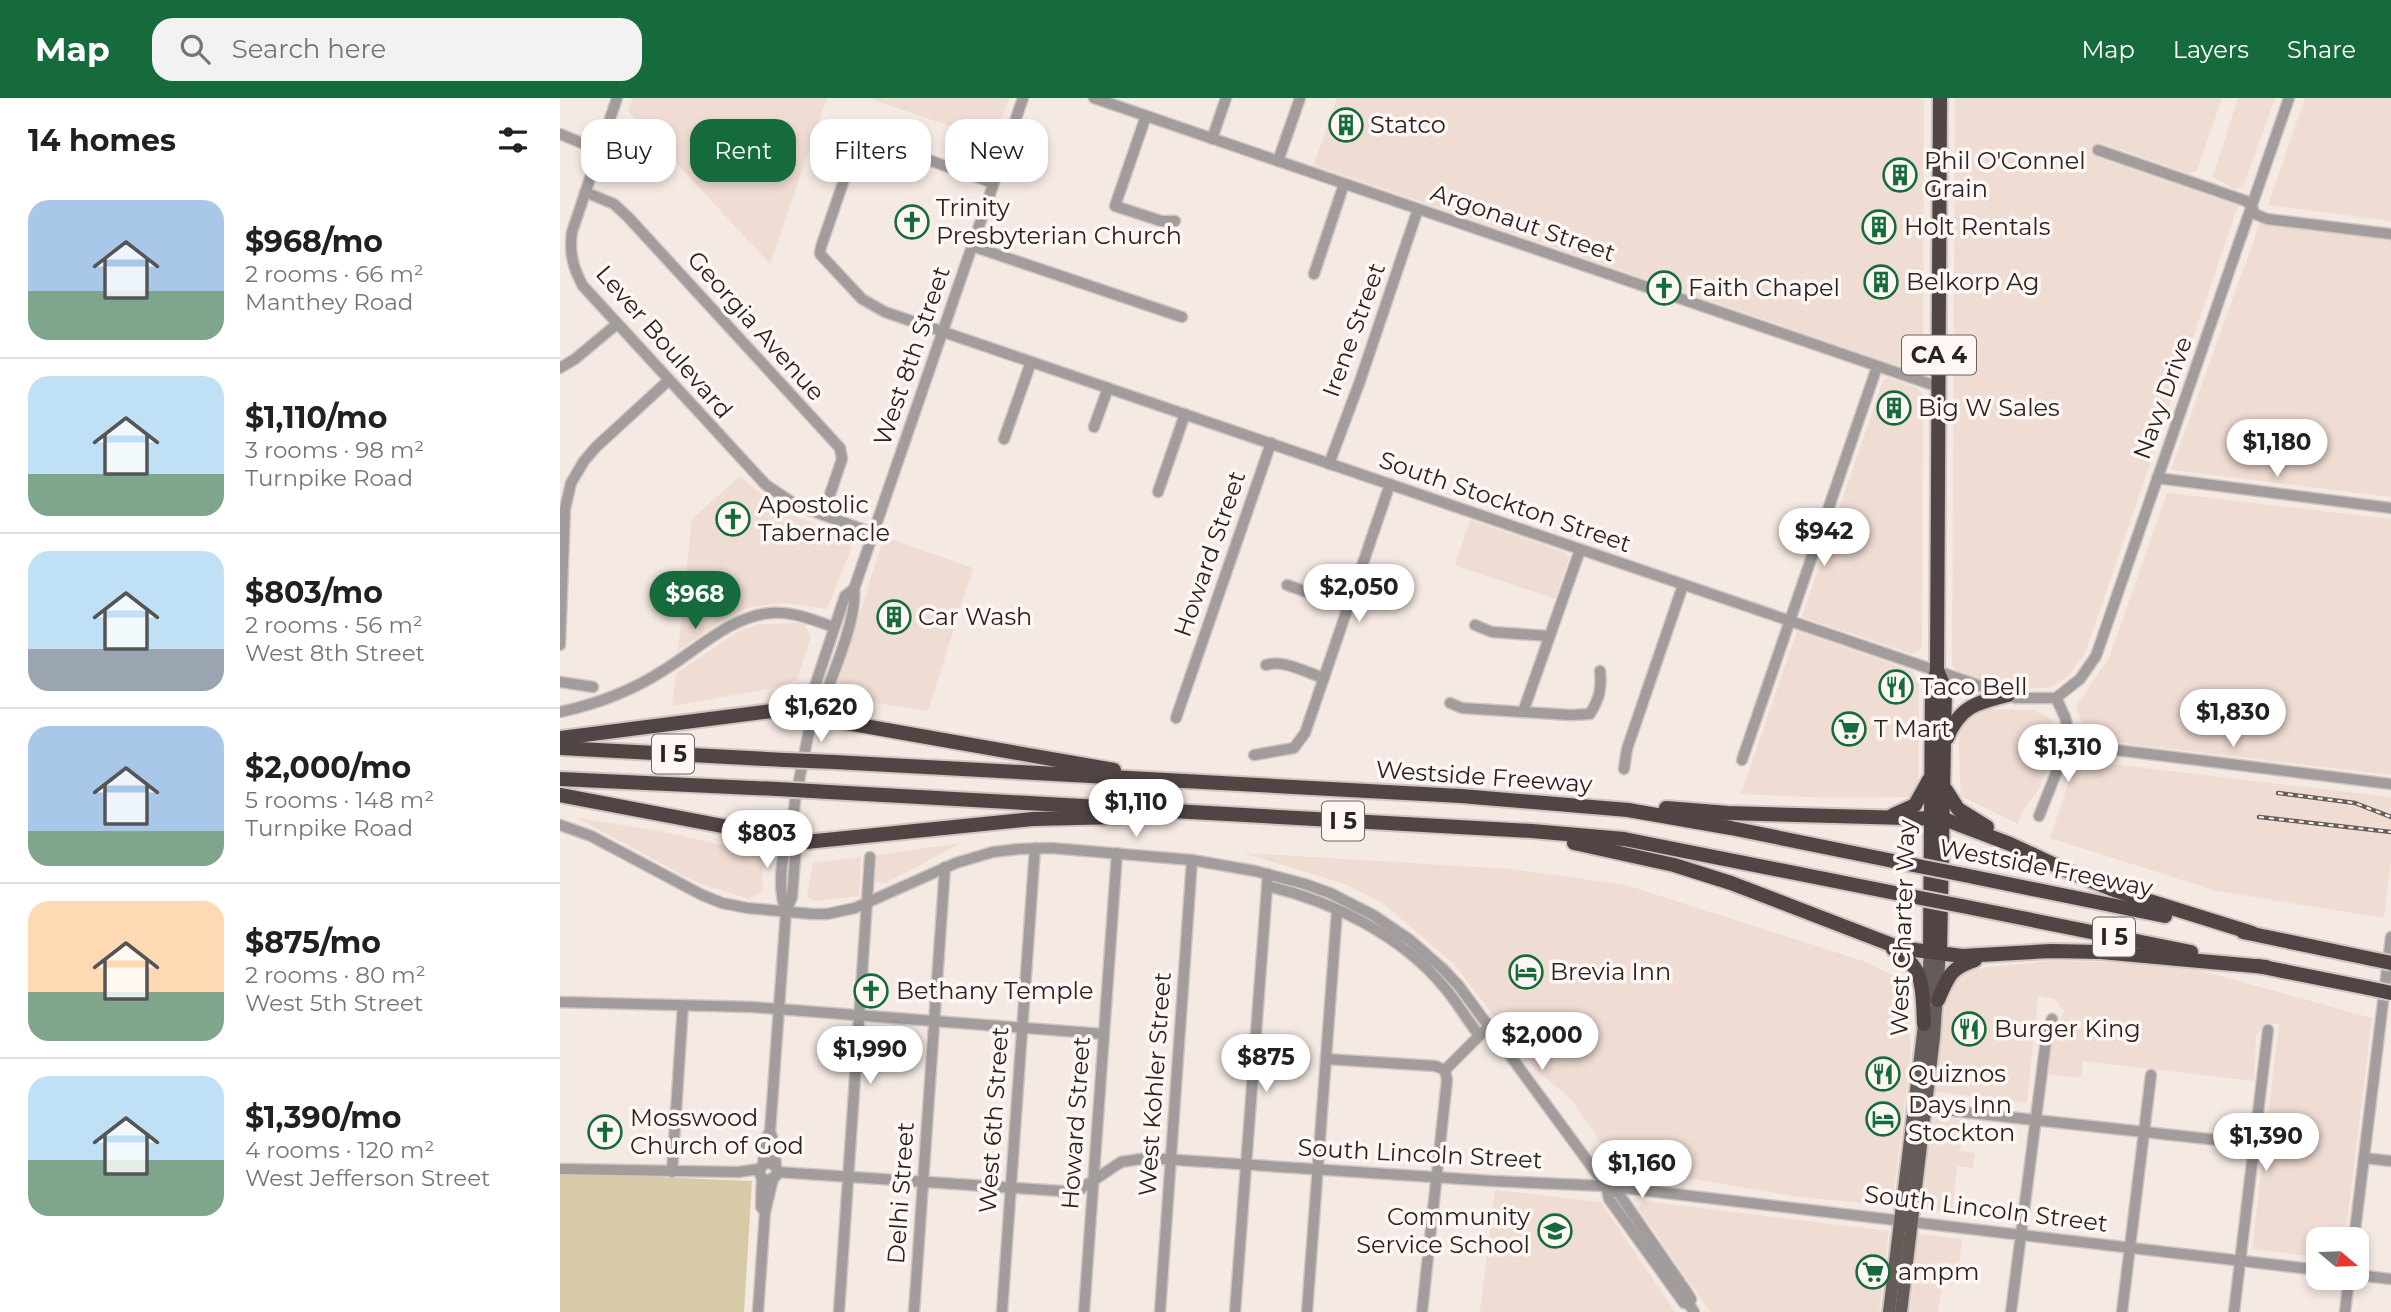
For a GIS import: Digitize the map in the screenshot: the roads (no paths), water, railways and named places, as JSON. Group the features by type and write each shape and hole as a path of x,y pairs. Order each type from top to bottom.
{"highway":[{"name":"West Charter Way","path":"1935,951 1937,819 1931,776 1932,690 1937,670 1940,98"},
{"name":"West Charter Way","path":"1937,670 1945,689 1945,788 1937,819"},
{"path":"1945,743 1959,714 1969,706 2008,695"},
{"path":"560,738 771,710 799,711 847,723 1055,761 1132,772 1150,780"},
{"name":"Westside Freeway","path":"560,748 1461,796 1628,810 1731,828 2391,963"},
{"path":"1887,817 1915,805 1931,776"},
{"name":"Westside Freeway","path":"560,779 1532,831 1624,839 2391,993"},
{"path":"1945,788 1958,810 2004,836 2010,844"},
{"path":"560,795 806,842 1033,819 1126,817 1153,810"},
{"path":"1628,810 1654,807 1728,813 1937,819 2010,844 2102,886 2252,933"},
{"path":"1532,831 1674,865 1731,883 1900,947 1962,956 2080,951 2266,967"},
{"path":"1860,933 1903,955 1914,964 1920,978 1924,1024"},
{"path":"1938,1000 1955,968 1986,956"}],"main road":[{"name":"West Charter Way","path":"1889,1312 1926,1108 1938,1000 1935,951"},
{"name":"West Charter Way","path":"1901,1312 1920,1055 1935,951"},
{"path":"1920,1055 1925,1065 1921,1097 1926,1108"},
{"path":"1892,1296 1896,1304 1895,1312"}],"street":[{"name":"Lever Boulevard","path":"610,119 617,98"},
{"name":"West 8th Street","path":"812,716 819,711 838,656 856,601 855,589 873,533 1023,98"},
{"name":"Argonaut Street","path":"1094,98 1939,387"},
{"path":"1212,139 1226,98"},
{"path":"1278,162 1300,98"},
{"name":"Navy Drive","path":"2056,698 2080,679 2096,656 2289,98"},
{"path":"1146,116 1115,206 1161,221 1175,221"},
{"path":"560,134 581,143"},
{"name":"South Stockton Street","path":"993,183 870,139 861,140 856,145 820,254 868,303 885,312 2008,695 2030,699 2056,698"},
{"path":"2098,150 2246,201 2255,214 2267,219 2391,234"},
{"name":"Lever Boulevard","path":"588,182 572,232 570,248 572,262 583,286 766,485 796,505 873,533"},
{"path":"1314,274 1345,184"},
{"name":"Georgia Avenue","path":"584,192 614,204 628,217 840,448 842,458 823,515"},
{"name":"Irene Street","path":"1329,464 1418,209"},
{"path":"972,246 1182,317"},
{"path":"560,368 586,351 617,324"},
{"path":"1004,439 1031,362"},
{"path":"1742,760 1877,367"},
{"path":"560,645 565,509 571,483 596,447 669,380"},
{"path":"1094,427 1108,388"},
{"path":"1158,492 1185,414"},
{"name":"Howard Street","path":"1176,718 1270,443"},
{"path":"2157,478 2391,508"},
{"path":"1254,755 1294,748 1305,733 1390,485"},
{"path":"1523,712 1580,550"},
{"path":"1287,585 1349,607"},
{"path":"1624,769 1627,749 1683,585"},
{"name":"West 8th Street","path":"758,1312 765,1212 775,1172 773,1138 770,1132 786,911 792,897 796,846 792,840 795,801 812,716 808,707 845,596 855,589"},
{"path":"834,627 853,611"},
{"path":"560,712 600,702 646,681 718,634 755,616 792,614 834,627"},
{"path":"1475,625 1492,632 1549,636"},
{"path":"834,627 838,656"},
{"path":"1266,665 1286,665 1324,678"},
{"path":"1450,703 1462,708 1590,714 1599,700 1602,686 1600,671"},
{"path":"560,682 593,687"},
{"path":"2039,816 2070,738 2065,717 2056,698"},
{"path":"2070,738 2100,748 2391,784"},
{"path":"560,825 607,844 702,895 747,908 827,914 843,912 945,867 993,852 1035,848 1192,860 1268,874 1329,893 1393,928 1443,969 1459,986 1606,1186 1619,1194 1690,1304"},
{"name":"West 6th Street","path":"1002,1312 1035,848"},
{"name":"Howard Street","path":"1084,1312 1117,853"},
{"path":"839,1312 870,857"},
{"name":"West Kohler Street","path":"1160,1312 1192,860"},
{"name":"Delhi Street","path":"914,1312 945,867"},
{"path":"1235,1312 1268,874"},
{"path":"1267,886 1337,911 1381,933 1415,959 1444,987 1479,1035"},
{"path":"1307,1312 1337,911"},
{"path":"2355,1227 2391,937"},
{"path":"560,1002 778,1010 1104,1034"},
{"path":"672,1172 683,1005"},
{"path":"2011,1312 2035,1118 2047,1032 2052,1018"},
{"path":"1445,1070 1489,1027"},
{"path":"2234,1312 2268,1030"},
{"path":"1326,1059 1435,1066 1445,1070"},
{"path":"1422,1312 1447,1080 1445,1070"},
{"path":"2122,1312 2151,1075"},
{"path":"1926,1108 2254,1144"},
{"name":"West 8th Street","path":"765,1212 761,1207 761,1172 766,1136 770,1132"},
{"path":"2364,1158 2391,1161"},
{"name":"South Lincoln Street","path":"775,1172 1076,1192 1108,1170 1132,1159 1171,1159 1606,1186 2306,1269"},
{"path":"560,1169 761,1172 769,1163 775,1172 767,1181 761,1172"},
{"path":"2370,1277 2391,1279"},
{"path":"2345,1312 2348,1290"}],"railway":[{"path":"2278,793 2355,803 2391,817"},
{"path":"2259,817 2391,832"}],"place":[{"name":"Statco","path":"1346,125"},
{"name":"Phil O'Connel Grain","path":"1900,175"},
{"name":"Trinity Presbyterian Church","path":"912,222"},
{"name":"Holt Rentals","path":"1879,227"},
{"name":"Belkorp Ag","path":"1881,282"},
{"name":"Faith Chapel","path":"1664,288"},
{"name":"Big W Sales","path":"1894,408"},
{"name":"Apostolic Tabernacle","path":"733,519"},
{"name":"Car Wash","path":"894,617"},
{"name":"Taco Bell","path":"1896,687"},
{"name":"T Mart","path":"1849,729"},
{"name":"Brevia Inn","path":"1526,972"},
{"name":"Bethany Temple","path":"871,991"},
{"name":"Burger King","path":"1969,1029"},
{"name":"Quiznos","path":"1883,1074"},
{"name":"Days Inn Stockton","path":"1883,1119"},
{"name":"Mosswood Church of God","path":"605,1132"},
{"name":"Community Service School","path":"1555,1231"},
{"name":"ampm","path":"1873,1272"}]}
